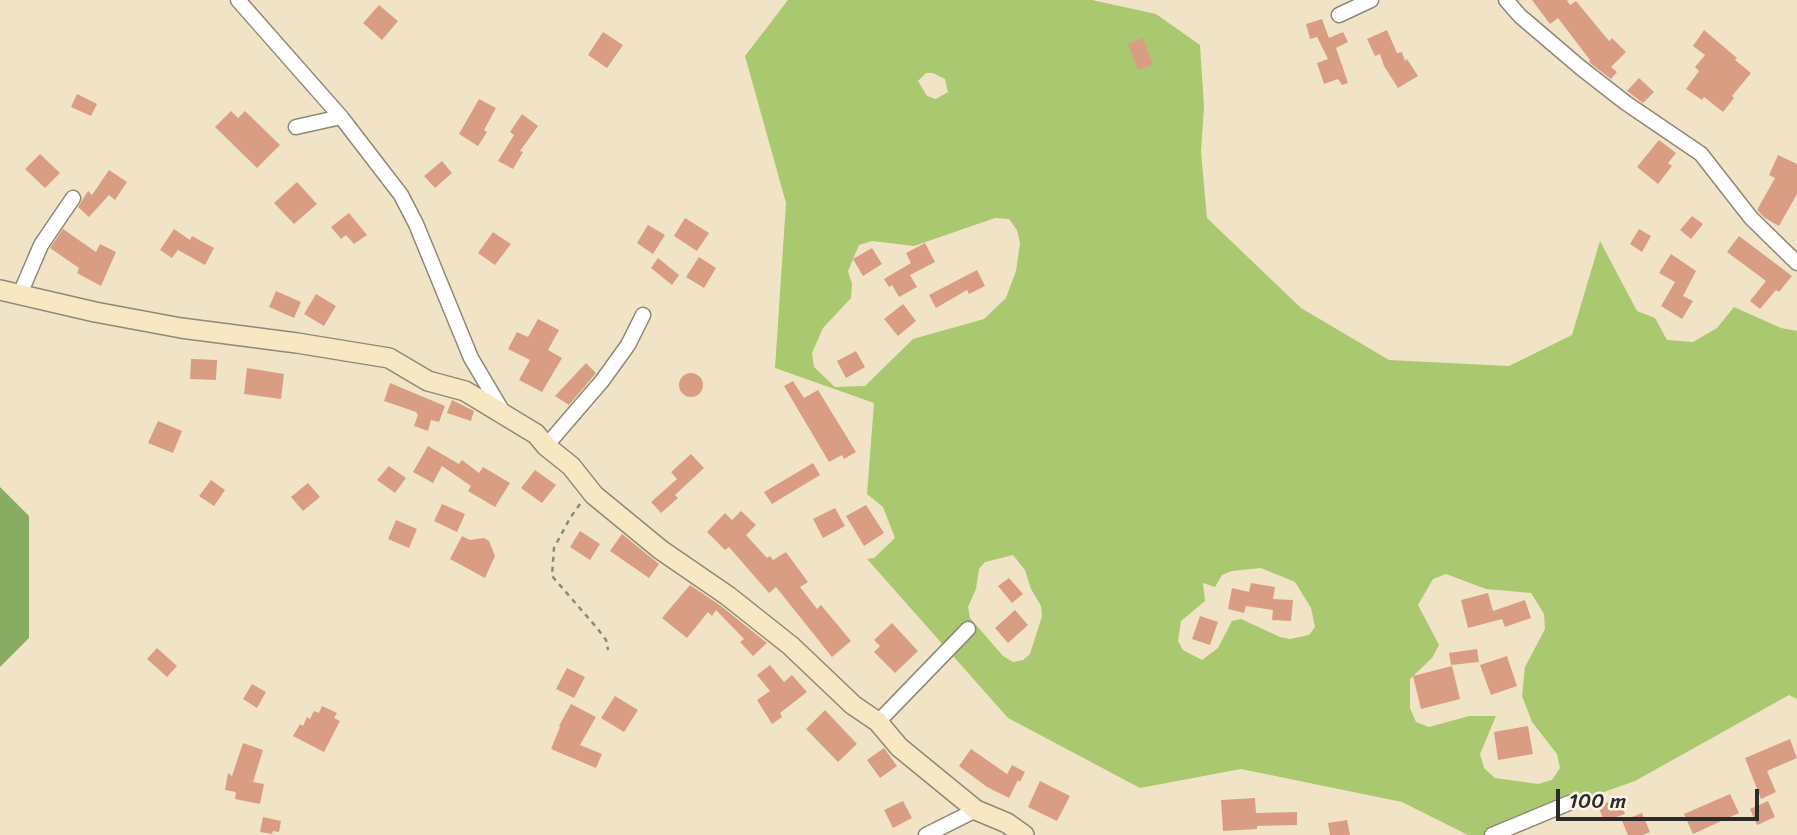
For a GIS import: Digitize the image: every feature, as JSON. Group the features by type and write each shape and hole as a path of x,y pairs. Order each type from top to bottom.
{"street":[{"path":"238,0 341,117 401,195 416,224 471,358 503,412"},
{"path":"1339,15 1371,0"},
{"path":"1506,0 1520,16 1581,68 1626,103 1701,154 1751,218 1797,263"},
{"path":"296,127 341,117"},
{"path":"20,294 41,245 73,198"},
{"path":"0,289 95,312 181,328 297,342 388,358 428,381 464,391 536,434 546,446 571,466 594,495 661,550 728,596 791,646 853,705 878,722 899,747 976,810 1024,835"},
{"path":"546,446 602,381 628,345 643,316"},
{"path":"878,722 968,629"},
{"path":"1492,835 1569,803"},
{"path":"926,835 976,810"}],"path":[{"path":"594,495 589,492 570,518 554,548 551,568 552,576 606,640 608,650"}],"green space":[{"path":"788,0 1092,0 1156,14 1200,45 1204,106 1201,152 1207,218 1301,308 1389,360 1509,366 1572,335 1600,241 1637,311 1655,318 1667,340 1693,342 1717,328 1734,307 1781,328 1797,331 1797,699 1789,695 1635,781 1483,835 1468,835 1402,802 1241,769 1140,788 1008,718 867,559 874,558 895,538 883,507 867,494 874,403 775,368 786,203 745,56","holes":["926,73 933,73 945,79 948,92 936,99 927,96 918,81","995,218 1009,219 1017,230 1020,243 1016,271 1006,298 984,319 913,339 865,386 835,387 814,367 812,353 823,328 851,298 852,284 848,271 859,245 872,241 914,246","1013,555 1025,570 1031,589 1041,606 1042,616 1030,654 1023,660 1013,662 1003,656 970,618 968,607 976,589 979,569 985,562","1261,568 1295,582 1311,608 1315,627 1309,635 1290,639 1241,619 1232,621 1218,648 1202,660 1183,650 1178,641 1181,621 1205,601 1203,583 1215,587 1222,575 1232,571","1446,574 1486,589 1531,593 1544,614 1545,629 1525,667 1522,696 1532,722 1557,754 1560,768 1552,780 1538,784 1495,778 1484,768 1480,754 1496,716 1469,716 1429,727 1416,722 1410,708 1410,679 1432,658 1439,645 1418,605 1433,579"]},
{"path":"0,487 29,516 29,638 0,667"}],"building":[{"path":"1532,0 1567,0 1570,5 1576,1 1609,41 1612,38 1626,52 1611,67 1617,72 1611,79 1589,62 1558,18 1550,24"},
{"path":"379,5 398,21 382,40 363,23"},
{"path":"1322,19 1329,38 1343,32 1348,42 1336,48 1348,83 1342,85 1338,79 1324,84 1317,63 1328,59 1317,37 1310,39 1306,24"},
{"path":"1387,30 1397,53 1402,52 1405,61 1407,59 1418,76 1398,88 1380,54 1375,56 1367,39"},
{"path":"1704,30 1751,73 1723,112 1704,97 1702,100 1686,89 1699,71 1695,67 1705,55 1693,46"},
{"path":"603,32 623,45 607,68 588,55"},
{"path":"1143,38 1153,65 1138,70 1128,44"},
{"path":"1639,78 1654,92 1643,103 1627,91"},
{"path":"77,94 97,104 91,116 71,107"},
{"path":"479,99 496,108 484,130 487,132 478,146 459,134"},
{"path":"231,111 238,118 245,111 280,145 257,168 215,127"},
{"path":"522,114 538,126 520,151 523,152 513,169 498,161 514,135 510,132"},
{"path":"1659,140 1676,153 1668,163 1672,166 1658,184 1637,167"},
{"path":"40,154 60,173 45,188 25,169"},
{"path":"1778,155 1797,164 1797,194 1779,226 1757,210 1775,178 1769,175"},
{"path":"442,161 452,173 435,188 424,176"},
{"path":"109,170 127,182 115,200 109,195 89,217 78,207 88,191 92,195"},
{"path":"297,182 317,204 294,224 274,203"},
{"path":"349,213 367,235 354,244 346,235 341,239 331,227"},
{"path":"1692,216 1703,224 1691,239 1680,230"},
{"path":"685,218 709,233 697,251 674,236"},
{"path":"648,225 665,235 653,254 637,243"},
{"path":"63,229 96,252 100,244 116,252 101,286 77,273 79,268 50,248"},
{"path":"174,229 190,240 192,236 214,248 205,265 178,250 172,258 160,250"},
{"path":"1639,229 1651,236 1642,252 1630,244"},
{"path":"493,232 511,244 495,265 478,253"},
{"path":"1739,236 1792,276 1760,309 1750,301 1766,281 1727,252"},
{"path":"925,243 935,262 910,275 917,287 899,297 892,285 889,287 884,279 911,263 906,253"},
{"path":"872,248 882,264 863,276 853,259"},
{"path":"1671,254 1696,271 1683,296 1693,301 1682,319 1661,306 1675,282 1659,273"},
{"path":"699,257 716,268 704,288 686,277"},
{"path":"658,258 679,275 672,285 651,268"},
{"path":"977,270 985,286 969,294 967,290 936,308 929,295"},
{"path":"276,291 301,302 294,318 269,307"},
{"path":"316,294 336,306 324,326 304,314"},
{"path":"903,304 916,321 898,336 884,319"},
{"path":"538,319 559,330 548,350 562,358 542,392 519,380 530,360 508,349 517,332 528,337"},
{"path":"856,351 865,367 846,378 837,361"},
{"path":"191,359 217,360 216,380 190,379"},
{"path":"586,363 596,373 569,405 555,396"},
{"path":"247,368 284,374 281,399 244,394"},
{"path":"691,373 699,377 703,385 699,393 691,397 683,393 679,385 683,377"},
{"path":"793,381 804,398 818,390 856,452 844,459 842,455 829,462 784,386"},
{"path":"390,383 445,406 439,422 431,420 428,431 414,426 418,415 416,412 384,401"},
{"path":"452,400 474,411 471,421 447,413"},
{"path":"158,421 182,431 173,453 148,443"},
{"path":"428,446 459,464 462,460 479,473 483,467 510,483 495,507 468,491 471,486 442,466 433,483 413,472"},
{"path":"691,454 704,468 675,495 678,498 661,513 651,502 677,479 671,472"},
{"path":"813,463 820,475 772,504 764,492"},
{"path":"389,466 406,478 395,493 377,480"},
{"path":"535,470 556,485 542,503 521,488"},
{"path":"211,480 225,490 214,506 199,496"},
{"path":"308,483 320,497 303,511 291,497"},
{"path":"442,504 465,514 457,532 434,521"},
{"path":"866,505 884,533 864,546 846,516"},
{"path":"835,508 845,526 823,538 813,519"},
{"path":"741,511 756,525 746,535 767,558 770,556 773,560 786,552 808,582 800,587 817,609 821,605 851,641 832,657 776,587 769,593 729,547 725,550 707,532 725,513 732,520"},
{"path":"396,520 417,529 409,548 388,539"},
{"path":"580,531 600,544 590,560 570,547"},
{"path":"622,534 659,564 649,578 610,551"},
{"path":"462,536 470,540 484,538 489,541 495,556 485,578 450,559"},
{"path":"1009,578 1023,594 1012,603 998,586"},
{"path":"1251,583 1275,587 1273,599 1293,600 1291,621 1272,620 1273,610 1246,606 1244,613 1228,609 1232,588 1249,592"},
{"path":"690,585 767,643 753,656 740,642 744,639 716,610 712,616 708,612 687,638 662,618"},
{"path":"1488,593 1493,611 1525,600 1531,618 1505,627 1502,619 1468,628 1461,600"},
{"path":"1015,610 1028,625 1008,643 995,628"},
{"path":"1200,616 1218,622 1210,645 1192,639"},
{"path":"892,623 918,651 895,673 874,652 880,646 874,640"},
{"path":"157,648 177,666 167,677 147,659"},
{"path":"1477,649 1479,662 1451,665 1449,653"},
{"path":"1507,656 1517,686 1491,695 1480,665"},
{"path":"770,665 784,682 792,675 807,692 780,713 782,717 772,724 757,700 770,691 757,675"},
{"path":"1452,666 1460,699 1421,709 1413,676"},
{"path":"567,668 585,677 574,698 556,689"},
{"path":"252,684 266,692 257,708 243,699"},
{"path":"615,696 638,710 624,732 601,718"},
{"path":"571,704 596,717 580,745 602,754 596,768 551,749"},
{"path":"322,706 337,713 334,718 340,721 324,752 293,736 300,724 303,726 314,711 319,713"},
{"path":"825,710 857,744 838,762 806,729"},
{"path":"1528,726 1533,754 1498,760 1494,732"},
{"path":"1790,739 1797,758 1767,771 1776,792 1761,799 1745,758"},
{"path":"243,743 263,750 253,782 264,784 260,804 235,799 236,792 225,790 228,773 232,776"},
{"path":"884,748 897,766 880,778 867,760"},
{"path":"971,749 1007,774 1012,765 1025,772 1009,798 987,787 959,766"},
{"path":"1040,781 1070,796 1057,821 1028,807"},
{"path":"1730,794 1739,813 1693,834 1684,814"},
{"path":"1255,798 1256,813 1297,812 1297,825 1257,826 1257,829 1223,831 1221,800"},
{"path":"1619,798 1625,814 1604,821 1598,806"},
{"path":"903,801 912,818 893,828 884,810"},
{"path":"1768,801 1775,817 1757,825 1750,809"},
{"path":"1642,813 1650,832 1628,835 1622,821"},
{"path":"263,817 281,821 279,832 260,832"},
{"path":"1347,820 1350,835 1330,835 1328,823"}]}
